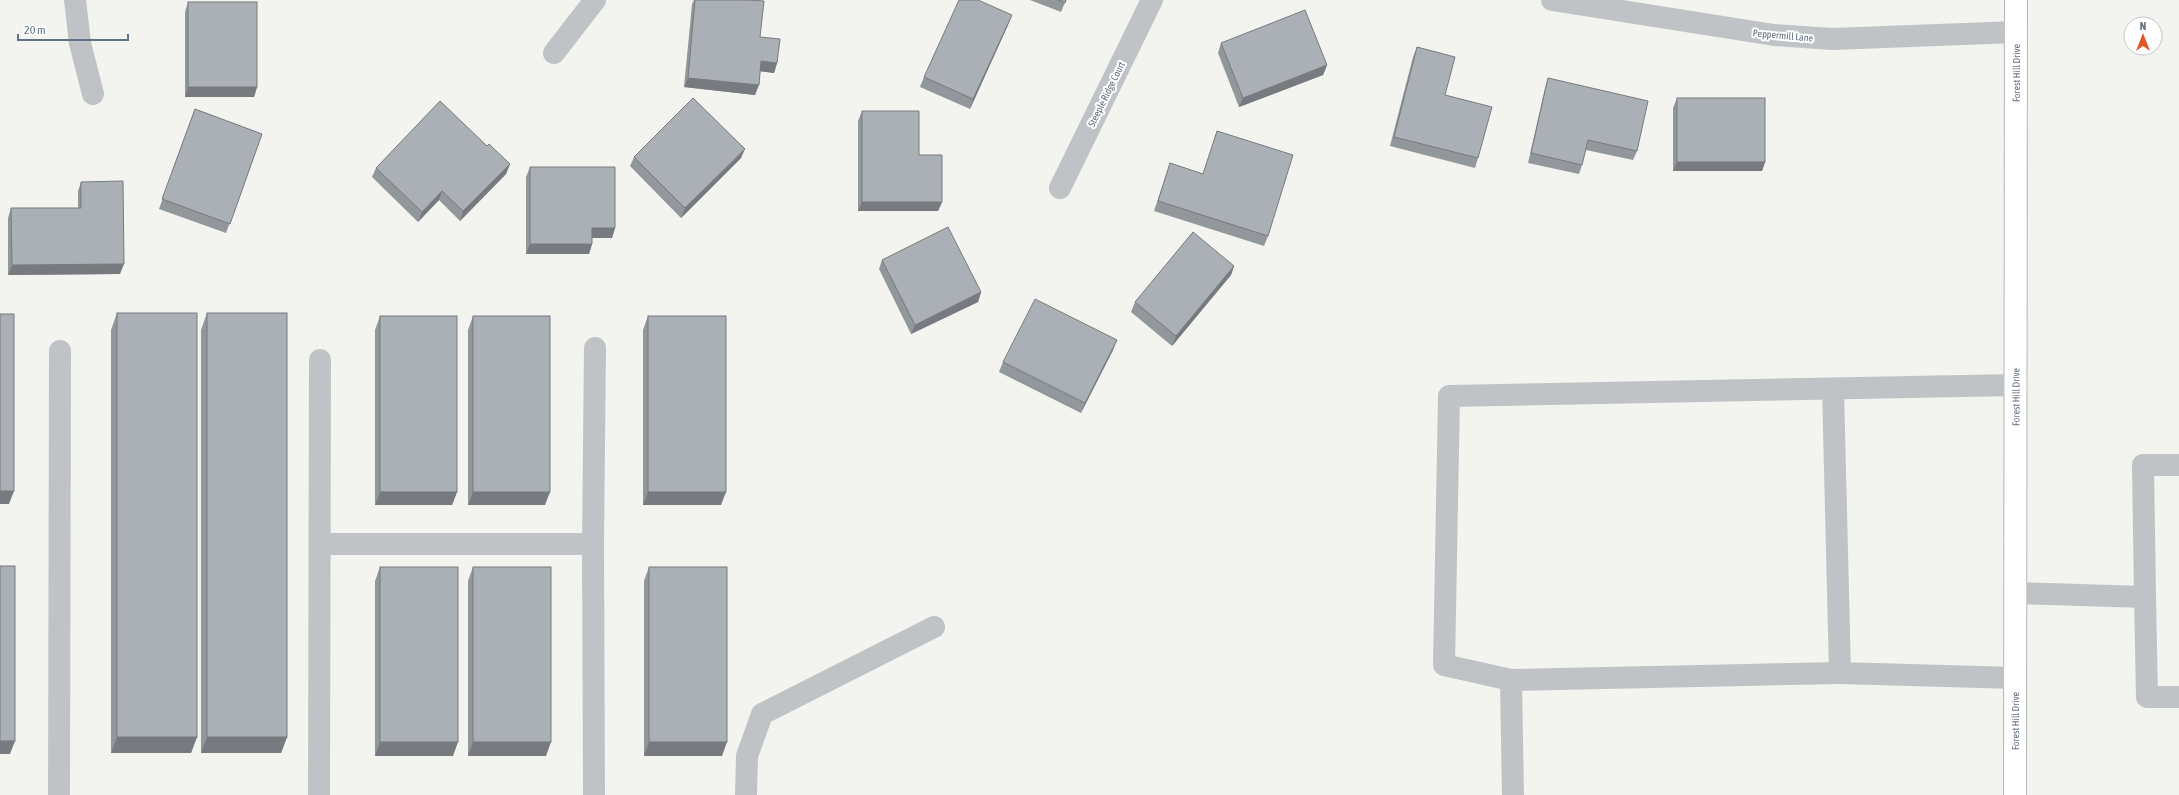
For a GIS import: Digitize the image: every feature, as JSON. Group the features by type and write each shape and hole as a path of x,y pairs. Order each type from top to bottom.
{"main road":[{"name":"Forest Hill Drive","path":"2015,795 2016,0"}],"street":[{"path":"75,0 80,43 93,94"},
{"path":"554,53 595,0"},
{"name":"Steeple Ridge Court","path":"1060,188 1152,0"},
{"name":"Peppermill Lane","path":"1552,0 1774,36 1832,38 2017,32"},
{"path":"594,795 593,544 595,348"},
{"path":"59,795 60,351"},
{"path":"319,795 320,360"},
{"path":"2015,678 1840,673 1511,680 1444,665 1450,396 2016,385"},
{"path":"1833,389 1840,673"},
{"path":"2179,465 2143,465 2147,697 2179,697"},
{"path":"320,544 593,544"},
{"path":"2015,593 2145,597"},
{"path":"746,795 747,756 762,714 934,627"},
{"path":"1511,680 1513,795"}],"building":[{"path":"695,0 764,1 760,37 780,39 777,63 761,61 759,85 688,78"},
{"path":"959,0 978,0 1012,15 973,99 924,77"},
{"path":"1058,0 1066,0 1065,3"},
{"path":"188,2 257,2 257,87 188,87"},
{"path":"1305,10 1327,65 1243,98 1221,43"},
{"path":"1417,47 1455,57 1445,95 1492,107 1478,158 1394,137"},
{"path":"1548,78 1648,101 1637,151 1588,140 1582,165 1531,153"},
{"path":"693,98 745,149 685,208 634,157"},
{"path":"1677,98 1765,98 1765,162 1677,162"},
{"path":"440,101 487,146 489,144 510,164 463,211 442,191 422,212 376,168"},
{"path":"195,109 262,134 230,224 162,199"},
{"path":"862,111 919,111 919,155 942,155 942,202 862,202"},
{"path":"1217,131 1293,155 1268,236 1158,201 1170,163 1203,174"},
{"path":"530,167 615,167 615,228 592,228 592,244 530,244"},
{"path":"123,181 124,264 12,265 11,208 81,208 81,182"},
{"path":"948,227 981,292 915,325 882,260"},
{"path":"1193,232 1234,266 1176,336 1135,302"},
{"path":"1035,299 1117,340 1085,403 1003,362"},
{"path":"117,313 197,313 197,737 117,737"},
{"path":"207,313 287,313 287,737 207,737"},
{"path":"0,314 14,314 14,491 0,491"},
{"path":"380,316 457,316 457,492 380,492"},
{"path":"473,316 550,316 550,492 473,492"},
{"path":"648,316 726,316 726,492 648,492"},
{"path":"0,566 15,566 15,741 0,741"},
{"path":"380,567 458,567 458,742 380,742"},
{"path":"473,567 551,567 551,742 473,742"},
{"path":"649,567 727,567 727,742 649,742"}]}
